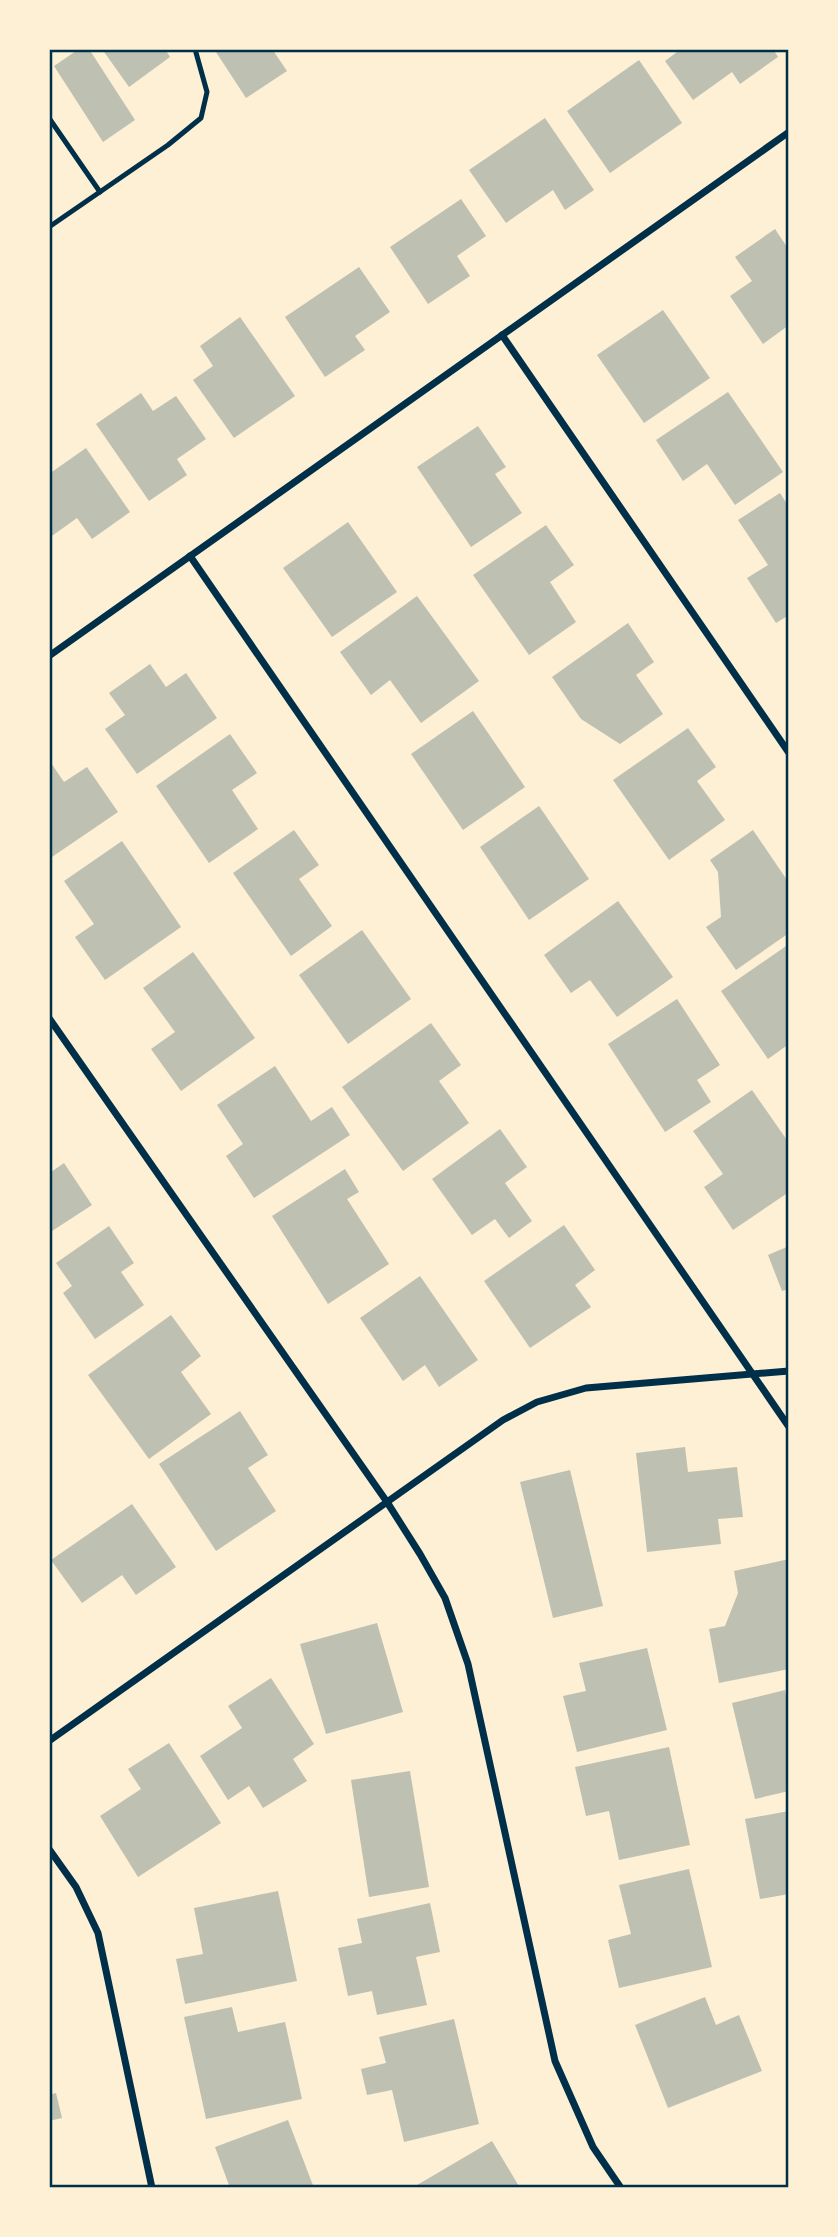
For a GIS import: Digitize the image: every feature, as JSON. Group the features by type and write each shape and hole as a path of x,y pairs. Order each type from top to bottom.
{"street":[{"path":"49,656 789,132"},
{"path":"502,335 789,753"},
{"path":"190,556 789,1427"},
{"path":"49,1018 387,1502 445,1598 468,1664 555,2060 593,2147 621,2188"},
{"path":"49,1741 503,1420 537,1402 586,1388 789,1371"},
{"path":"49,1849 76,1887 99,1933 152,2188"}],"lane":[{"path":"49,227 168,145 201,118 207,92 195,49"},
{"path":"49,118 100,192"}],"building":[{"path":"79,49 89,49 135,120 103,142 54,66"},
{"path":"102,49 165,49 170,57 129,87"},
{"path":"214,49 272,49 287,71 246,98"},
{"path":"681,49 773,49 778,57 740,84 732,72 693,100 665,61"},
{"path":"639,60 682,123 610,173 567,111"},
{"path":"545,118 594,190 565,210 553,190 506,223 469,170"},
{"path":"461,199 486,236 457,256 470,276 428,304 390,247"},
{"path":"775,229 789,250 789,325 763,344 730,296 752,281 735,257"},
{"path":"359,267 390,312 355,336 365,350 325,377 285,317"},
{"path":"663,310 710,378 644,423 597,355"},
{"path":"240,317 295,396 234,438 193,380 213,366 200,346"},
{"path":"728,392 783,472 735,505 707,464 683,481 656,440"},
{"path":"141,393 153,411 176,396 206,439 177,459 187,475 149,501 96,424"},
{"path":"478,426 506,467 495,474 522,513 471,547 417,467"},
{"path":"86,448 130,512 92,539 77,518 49,538 49,474"},
{"path":"780,493 789,507 789,615 776,623 747,578 768,565 738,520"},
{"path":"348,522 397,592 332,637 283,568"},
{"path":"546,525 574,565 550,582 576,622 529,655 473,575"},
{"path":"417,596 479,681 421,723 390,680 371,695 340,652"},
{"path":"628,623 654,662 636,675 663,714 620,744 581,719 552,677"},
{"path":"150,664 166,687 186,673 217,718 137,774 105,729 125,715 109,693"},
{"path":"473,711 525,787 463,830 411,754"},
{"path":"688,728 716,767 697,781 725,820 669,860 613,780"},
{"path":"230,734 257,773 232,790 258,829 209,863 156,786"},
{"path":"49,760 64,782 87,767 118,812 49,859"},
{"path":"539,806 589,879 529,920 480,847"},
{"path":"294,830 319,865 299,879 332,926 291,956 233,873"},
{"path":"753,830 789,883 789,933 736,970 706,927 721,917 718,872 710,860"},
{"path":"122,841 181,927 105,980 75,937 94,924 64,881"},
{"path":"618,901 673,977 617,1017 590,980 571,993 544,955"},
{"path":"362,930 411,999 348,1044 299,975"},
{"path":"789,944 789,1044 768,1059 721,991"},
{"path":"193,952 255,1038 181,1091 151,1049 175,1032 143,988"},
{"path":"677,999 720,1065 697,1080 711,1102 665,1132 608,1044"},
{"path":"431,1023 461,1065 439,1081 469,1123 403,1171 342,1087"},
{"path":"275,1066 311,1121 332,1107 350,1135 254,1198 226,1156 243,1144 217,1105"},
{"path":"752,1090 789,1143 789,1192 733,1230 704,1187 723,1174 693,1131"},
{"path":"500,1129 527,1167 505,1183 532,1221 509,1238 495,1219 472,1235 432,1179"},
{"path":"64,1163 92,1205 49,1233 49,1169 51,1172"},
{"path":"345,1169 359,1192 347,1199 389,1264 328,1304 272,1216"},
{"path":"564,1225 595,1270 575,1285 591,1307 530,1348 484,1281"},
{"path":"109,1226 134,1263 121,1272 144,1305 95,1339 63,1293 72,1286 56,1263"},
{"path":"789,1246 789,1289 782,1291 768,1255"},
{"path":"420,1276 478,1360 439,1387 425,1365 403,1381 360,1318"},
{"path":"171,1315 201,1356 181,1372 211,1414 149,1459 88,1375"},
{"path":"240,1411 268,1455 248,1468 276,1511 216,1551 159,1464"},
{"path":"685,1447 688,1472 737,1467 743,1517 718,1519 721,1544 647,1552 636,1453"},
{"path":"570,1470 603,1606 553,1618 520,1482"},
{"path":"132,1504 176,1567 136,1595 122,1575 82,1603 51,1560"},
{"path":"789,1559 789,1669 719,1683 709,1629 725,1626 738,1593 734,1571"},
{"path":"377,1623 403,1712 326,1734 300,1644"},
{"path":"647,1648 667,1730 577,1752 563,1696 586,1691 579,1663"},
{"path":"271,1678 314,1744 293,1759 307,1781 263,1808 249,1786 228,1800 200,1756 242,1728 228,1706"},
{"path":"785,1690 789,1709 789,1791 755,1799 732,1703"},
{"path":"169,1743 221,1823 138,1877 100,1816 141,1789 128,1769"},
{"path":"669,1747 690,1845 619,1860 609,1811 586,1816 575,1767"},
{"path":"410,1771 429,1887 369,1897 351,1780"},
{"path":"789,1811 789,1894 760,1899 745,1819"},
{"path":"689,1869 712,1967 619,1988 608,1940 631,1934 619,1885"},
{"path":"278,1891 297,1981 185,2004 176,1959 203,1954 194,1908"},
{"path":"430,1903 440,1952 416,1957 427,2005 377,2015 372,1991 348,1996 338,1948 362,1943 357,1919"},
{"path":"705,1997 716,2025 739,2015 762,2071 668,2108 635,2025"},
{"path":"232,2007 238,2032 285,2022 302,2099 206,2119 184,2017"},
{"path":"454,2019 479,2124 404,2142 392,2090 367,2095 361,2069 386,2063 379,2037"},
{"path":"56,2093 62,2118 49,2121 49,2095"},
{"path":"288,2120 314,2188 230,2188 215,2147"},
{"path":"492,2141 520,2188 412,2188"}]}
